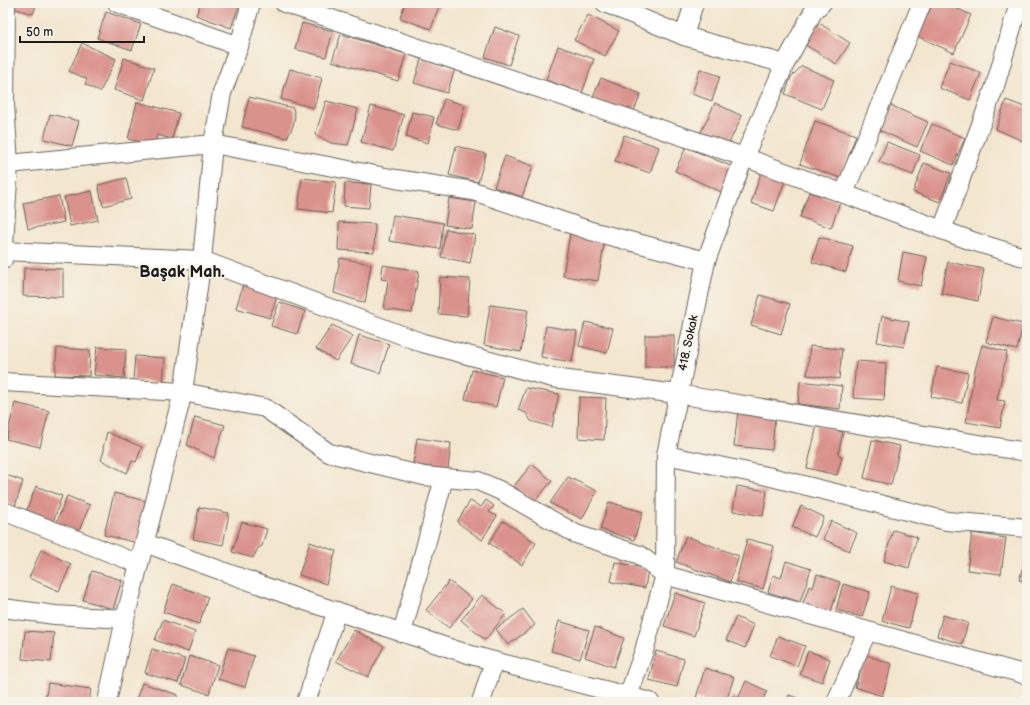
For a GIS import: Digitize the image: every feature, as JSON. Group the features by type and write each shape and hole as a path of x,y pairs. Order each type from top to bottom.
{"street":[{"path":"6,3 4,105 9,164 4,254 202,260 423,343 553,378 677,394 1027,452"},
{"path":"117,3 239,46"},
{"path":"107,702 125,619 183,392 202,260 213,144 222,93 239,46 251,3"},
{"path":"284,3 744,157 942,230 1027,258"},
{"path":"605,3 684,36 785,64"},
{"path":"684,36 694,3"},
{"name":"418. Sokak","path":"627,698 644,651 665,575 666,455 677,394 706,261 744,157 785,64 813,12 822,3"},
{"path":"844,193 922,3"},
{"path":"942,230 995,86 1019,3"},
{"path":"9,164 213,144 396,179 473,191 591,231 706,261"},
{"path":"3,382 183,392 265,408 329,453 424,476 478,481 499,490 576,534 640,554 665,575 1027,675"},
{"path":"666,455 767,476 947,521 1027,528"},
{"path":"402,633 444,478"},
{"path":"3,511 139,564"},
{"path":"145,543 337,612 471,655 627,698 650,702"},
{"path":"3,608 55,615 125,619"},
{"path":"306,702 337,612"},
{"path":"836,702 867,632"},
{"path":"481,702 494,661"}],"building":[{"path":"10,3 37,3 33,14 9,7"},
{"path":"138,3 157,3 155,9"},
{"path":"201,3 240,3 231,28 196,15"},
{"path":"405,3 440,3 431,29 400,18"},
{"path":"933,3 945,3 971,15 954,53 917,36"},
{"path":"106,12 141,24 132,50 97,38"},
{"path":"588,15 619,31 605,56 574,40"},
{"path":"302,23 333,31 326,57 295,49"},
{"path":"819,23 850,43 836,64 804,44"},
{"path":"495,27 519,36 509,65 485,57"},
{"path":"341,34 406,54 398,81 332,61"},
{"path":"82,43 116,59 100,92 85,84 87,79 69,71"},
{"path":"558,46 594,59 582,93 546,80"},
{"path":"124,58 154,68 144,100 114,90"},
{"path":"421,59 455,69 447,93 414,83"},
{"path":"950,61 981,73 970,100 939,88"},
{"path":"802,66 834,80 822,109 785,94 791,77"},
{"path":"290,69 322,78 314,108 281,99"},
{"path":"700,69 720,76 712,101 692,94"},
{"path":"601,78 641,94 632,115 592,99"},
{"path":"249,97 293,108 295,116 293,126 287,138 242,127"},
{"path":"444,99 465,105 458,130 436,124"},
{"path":"1006,100 1027,108 1027,138 1025,142 996,129"},
{"path":"326,101 358,109 348,145 331,143 315,135"},
{"path":"137,102 179,113 172,139 157,135 155,143 148,141 144,143 128,139"},
{"path":"715,103 742,116 727,147 700,134"},
{"path":"890,105 928,122 917,147 879,130"},
{"path":"371,106 404,115 393,151 361,142"},
{"path":"412,112 434,117 428,143 406,137"},
{"path":"50,114 79,121 72,146 44,139"},
{"path":"815,121 856,135 841,178 800,164"},
{"path":"932,124 965,138 953,165 920,151"},
{"path":"624,135 659,147 650,173 615,161"},
{"path":"887,142 920,155 913,175 879,162"},
{"path":"456,146 486,154 478,182 449,175"},
{"path":"686,147 735,168 724,193 675,171"},
{"path":"505,156 533,166 522,197 494,187"},
{"path":"924,163 951,173 940,202 913,192"},
{"path":"761,173 785,181 774,211 751,203"},
{"path":"126,178 131,199 103,206 98,185"},
{"path":"302,178 336,182 332,213 298,209"},
{"path":"345,183 371,184 369,208 344,206"},
{"path":"92,191 98,220 70,226 64,197"},
{"path":"809,192 840,202 831,228 800,217"},
{"path":"59,196 64,222 28,229 23,203"},
{"path":"449,198 476,202 472,229 445,225"},
{"path":"393,215 443,223 440,249 389,241"},
{"path":"339,222 375,224 374,252 338,250"},
{"path":"446,229 475,235 470,263 441,257"},
{"path":"570,233 605,239 598,281 563,276"},
{"path":"819,237 853,246 846,272 812,262"},
{"path":"903,252 927,257 921,286 898,281"},
{"path":"340,258 371,264 365,303 334,293"},
{"path":"948,262 984,269 978,301 941,293"},
{"path":"383,265 419,271 412,313 384,309 388,280 381,279"},
{"path":"24,268 63,269 63,297 23,296"},
{"path":"440,277 470,279 467,316 438,314"},
{"path":"243,285 277,296 270,318 236,308"},
{"path":"760,295 790,304 781,334 751,325"},
{"path":"279,302 305,311 297,334 271,326"},
{"path":"490,305 528,310 521,352 484,345"},
{"path":"882,316 909,322 904,347 877,342"},
{"path":"993,317 1023,324 1017,350 986,342"},
{"path":"585,322 613,328 607,353 579,346"},
{"path":"332,325 353,336 336,361 316,349"},
{"path":"546,326 577,331 572,362 541,357"},
{"path":"359,335 389,344 380,373 351,364"},
{"path":"645,335 674,335 674,367 645,367"},
{"path":"982,345 1007,352 997,400 1005,401 1000,428 966,422 975,370"},
{"path":"810,346 842,349 839,379 807,375"},
{"path":"97,347 126,349 124,378 94,375"},
{"path":"57,348 90,350 89,376 55,375"},
{"path":"135,356 165,358 163,383 133,380"},
{"path":"856,361 886,363 884,400 853,398"},
{"path":"937,367 968,373 962,403 931,397"},
{"path":"472,370 503,377 496,407 465,399"},
{"path":"800,381 842,386 840,409 798,404"},
{"path":"526,388 559,394 552,427 531,421 526,413 518,410"},
{"path":"579,397 606,398 604,440 578,438"},
{"path":"15,403 49,411 40,447 6,439"},
{"path":"738,411 775,415 772,450 734,446"},
{"path":"195,417 225,425 214,458 187,445"},
{"path":"817,425 843,432 838,454 842,457 837,475 807,468"},
{"path":"107,432 142,447 136,462 132,461 127,473 101,460"},
{"path":"417,438 451,443 448,469 413,465"},
{"path":"872,440 900,446 891,485 864,478"},
{"path":"532,464 552,481 534,502 514,486"},
{"path":"3,474 23,481 15,506 3,502"},
{"path":"568,477 597,491 582,519 550,503"},
{"path":"36,486 62,496 53,522 26,512"},
{"path":"737,486 767,491 763,516 733,511"},
{"path":"114,493 149,502 138,543 104,535"},
{"path":"67,496 90,505 78,533 56,524"},
{"path":"486,500 494,506 489,512 497,516 482,540 457,522 470,501 481,507"},
{"path":"609,502 643,512 634,540 600,529"},
{"path":"801,506 824,517 815,537 792,527"},
{"path":"199,507 229,513 223,545 193,539"},
{"path":"503,521 536,543 522,565 489,543"},
{"path":"831,521 857,533 849,551 823,539"},
{"path":"242,522 267,529 262,546 258,548 253,558 232,552"},
{"path":"893,530 917,537 909,568 884,561"},
{"path":"972,533 1006,538 1001,574 967,570"},
{"path":"686,536 739,556 730,582 676,562"},
{"path":"747,539 774,546 763,589 736,582"},
{"path":"310,542 336,551 326,584 299,575"},
{"path":"41,550 71,564 59,591 29,578"},
{"path":"1027,555 1027,582 1019,580"},
{"path":"786,561 811,569 800,602 768,592 773,575 781,578"},
{"path":"615,562 648,569 645,588 611,582"},
{"path":"92,571 122,580 113,609 83,600"},
{"path":"817,574 840,582 831,612 803,603 809,586 813,588"},
{"path":"449,581 472,599 449,628 426,610"},
{"path":"173,584 208,597 199,624 163,612"},
{"path":"843,584 870,592 862,617 836,610"},
{"path":"891,586 918,593 909,628 882,621"},
{"path":"675,593 705,603 694,636 664,626"},
{"path":"482,595 506,614 485,640 461,620"},
{"path":"523,609 535,625 508,645 496,629"},
{"path":"943,615 968,623 962,644 937,636"},
{"path":"736,617 754,625 745,648 726,640"},
{"path":"163,620 195,632 188,652 155,640"},
{"path":"559,621 589,630 580,659 551,651"},
{"path":"595,627 624,638 614,667 585,657"},
{"path":"354,630 384,646 368,677 336,661"},
{"path":"25,631 54,633 51,662 22,659"},
{"path":"778,636 805,646 797,666 770,656"},
{"path":"228,648 254,656 245,687 218,679"},
{"path":"152,649 185,659 178,683 145,673"},
{"path":"656,651 684,659 677,687 649,680"},
{"path":"808,651 830,659 822,682 800,674"},
{"path":"866,655 892,664 882,696 855,687"},
{"path":"189,656 218,665 209,694 181,685"},
{"path":"705,668 734,677 726,702 710,702 696,698"},
{"path":"746,681 767,691 762,702 730,702 732,696 738,699"},
{"path":"48,683 91,689 89,702 45,702"},
{"path":"142,683 178,695 175,702 135,702"},
{"path":"789,695 808,702 786,702"}],"district":[{"name":"Başak Mah.","path":"182,271"}]}
